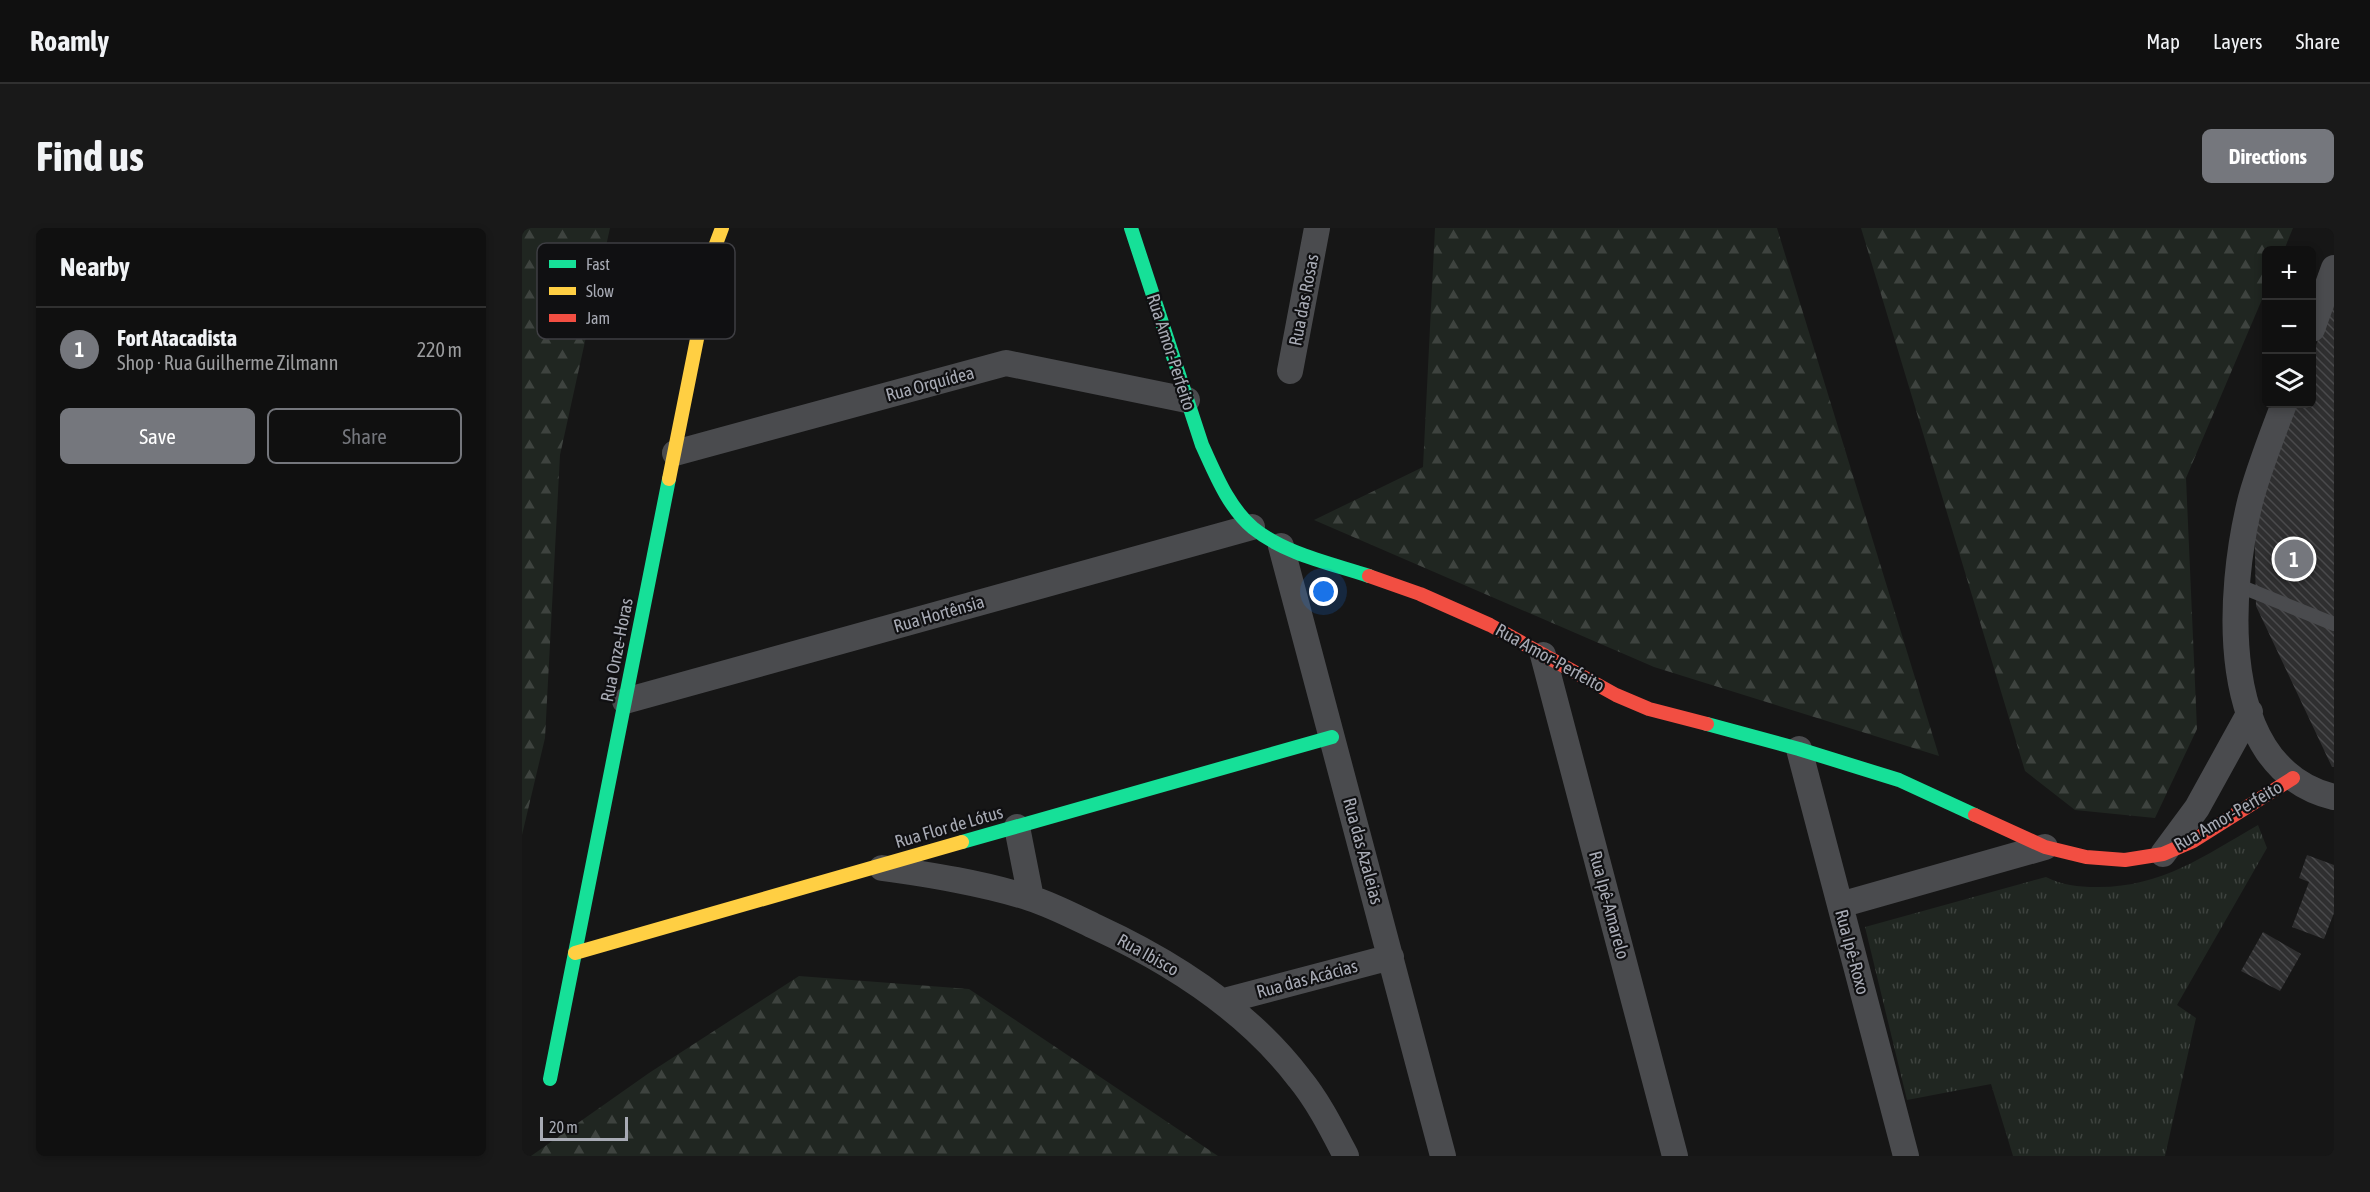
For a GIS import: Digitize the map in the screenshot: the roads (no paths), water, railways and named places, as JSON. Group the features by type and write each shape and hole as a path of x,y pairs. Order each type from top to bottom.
{"street":[{"name":"Rua Onze-Horas","path":"717,243 722,228"},
{"name":"Rua Amor-Perfeito","path":"1131,228 1202,444 1217,480 1252,527 1281,546 1419,594 1490,625 1616,695 1649,709 1799,749 1899,780 2045,847 2086,857 2125,860 2163,854 2193,842 2293,778"},
{"name":"Rua das Rosas","path":"1290,371 1317,228"},
{"path":"2316,318 2334,268"},
{"name":"Rua Onze-Horas","path":"550,1079 698,339"},
{"name":"Rua Orquídea","path":"675,453 1006,363 1187,400"},
{"path":"2283,408 2251,500 2237,585 2235,624 2238,671 2259,736 2270,756 2293,778 2323,794 2334,797"},
{"name":"Rua Hortênsia","path":"625,701 1252,527"},
{"name":"Rua das Azaleias","path":"1281,546 1443,1156"},
{"name":"Rua Ipê-Amarelo","path":"1543,655 1675,1156"},
{"name":"Rua Amor-Perfeito","path":"2163,854 2197,808 2250,712"},
{"name":"Rua Flor de Lótus","path":"575,953 1332,737"},
{"name":"Rua Ipê-Roxo","path":"1799,749 1906,1156"},
{"path":"1017,827 1031,898"},
{"path":"1840,904 2045,847"},
{"name":"Rua Ibisco","path":"876,867 971,883 1031,898 1133,945 1169,965 1224,1001 1264,1037 1300,1078 1331,1127 1346,1156"},
{"name":"Rua das Acácias","path":"1224,1001 1391,957"}],"lane":[{"path":"2237,585 2334,624"}],"place":[{"name":"Fort Atacadista","path":"2294,559"}]}
